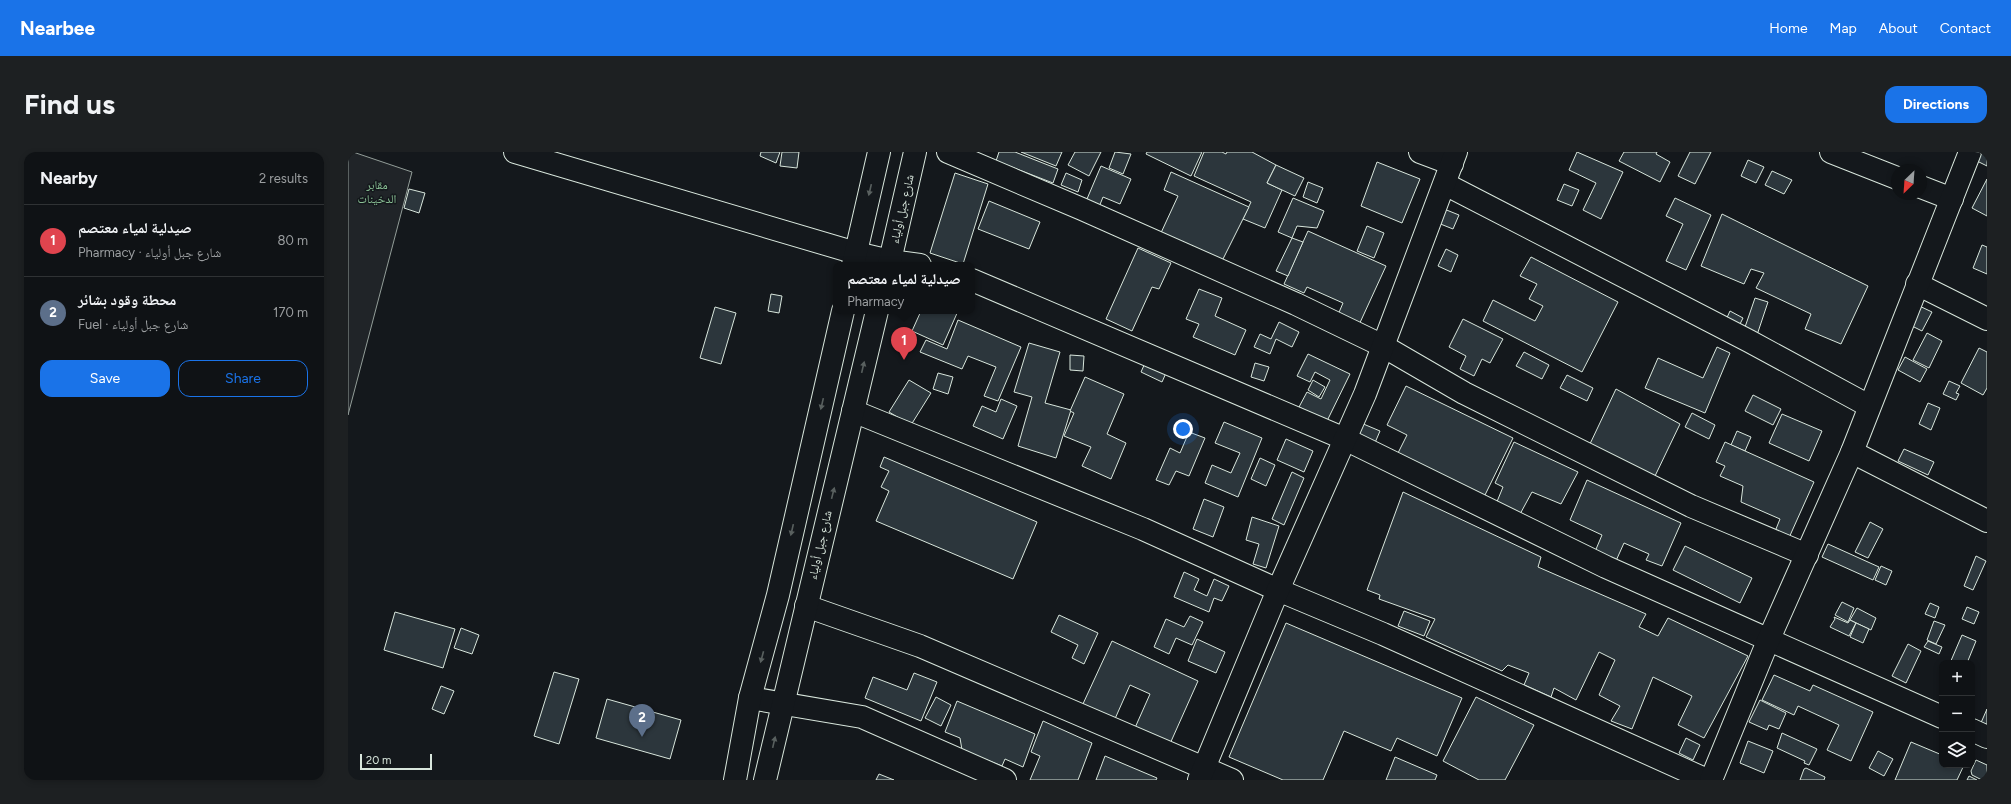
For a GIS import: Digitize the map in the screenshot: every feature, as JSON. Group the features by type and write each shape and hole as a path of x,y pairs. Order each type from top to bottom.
{"street":[{"path":"515,152 855,259 880,262"},
{"path":"855,259 879,152"},
{"name":"شارع جبل أولياء","path":"889,262 915,152"},
{"path":"948,152 1165,245 1296,304 1383,346 1464,393 1691,506 1807,555"},
{"path":"1420,152 1451,167 1749,341 1869,406"},
{"path":"1831,152 1891,176"},
{"path":"1711,780 1768,641 1852,452 1970,152"},
{"path":"1201,774 1278,590 1346,439 1451,167"},
{"path":"1927,189 1952,199"},
{"path":"975,281 1346,439 1606,568 1939,716"},
{"path":"1917,284 1987,319"},
{"path":"735,780 750,698 778,595 842,314"},
{"name":"شارع جبل أولياء","path":"765,780 876,314"},
{"path":"853,411 1136,526 1278,590 1383,634 1708,780"},
{"path":"1852,452 1987,521"},
{"path":"806,606 920,646 1201,774 1232,780"},
{"path":"750,698 783,705 835,711 862,717 1005,780"},
{"path":"1975,731 1987,737"}],"green space":[{"name":"مقابر الدخينات","path":"348,152 353,152 412,172 348,415"}],"building":[{"path":"761,152 780,152 776,163 760,156"},
{"path":"782,152 799,152 797,168 780,166"},
{"path":"999,152 1015,152 1058,169 1053,183 996,161"},
{"path":"1021,152 1062,152 1056,166"},
{"path":"1075,152 1101,152 1089,176 1068,165"},
{"path":"1115,152 1131,154 1123,174 1109,168"},
{"path":"1147,152 1202,152 1191,176 1146,154"},
{"path":"1204,152 1222,152 1226,154 1227,152 1252,152 1276,165 1267,183 1282,190 1265,228 1243,219 1251,202 1194,176"},
{"path":"1577,152 1623,172 1601,219 1583,210 1596,183 1569,170"},
{"path":"1624,152 1657,152 1656,154 1670,162 1660,182 1619,161"},
{"path":"1690,152 1711,152 1695,184 1678,176"},
{"path":"1981,152 1987,154 1987,166 1977,161"},
{"path":"1748,160 1764,167 1756,183 1741,176"},
{"path":"1377,162 1420,179 1402,223 1361,206"},
{"path":"1276,165 1304,178 1295,196 1267,183"},
{"path":"1101,166 1131,179 1120,204 1103,197 1097,212 1084,206"},
{"path":"1772,171 1792,180 1784,194 1765,185"},
{"path":"1171,172 1249,207 1221,263 1160,235 1178,196 1164,190"},
{"path":"955,173 988,184 964,262 957,262 930,253"},
{"path":"1066,173 1082,180 1078,192 1061,185"},
{"path":"1987,179 1987,216 1972,208"},
{"path":"1308,182 1323,188 1317,203 1303,197"},
{"path":"1564,184 1579,190 1572,206 1557,200"},
{"path":"409,189 425,193 419,213 404,208"},
{"path":"1293,198 1324,211 1317,228 1297,226 1292,238 1278,232"},
{"path":"1675,198 1711,215 1686,270 1666,261 1683,224 1666,216"},
{"path":"989,201 1040,222 1029,249 978,229"},
{"path":"1444,209 1459,215 1453,229 1438,223"},
{"path":"1722,214 1868,286 1841,344 1805,329 1811,314 1756,288 1764,273 1751,269 1744,284 1701,266"},
{"path":"1367,226 1384,233 1374,258 1357,251"},
{"path":"1308,231 1386,266 1358,327 1337,317 1343,303 1307,287 1304,293 1284,284"},
{"path":"1292,238 1303,242 1288,276 1276,271"},
{"path":"1982,245 1987,247 1987,274 1973,268"},
{"path":"1138,248 1171,263 1159,289 1152,287 1132,331 1106,319"},
{"path":"1446,249 1458,255 1451,272 1438,266"},
{"path":"1531,257 1618,302 1582,372 1483,321 1493,300 1535,321 1543,306 1529,299 1537,284 1520,276"},
{"path":"1199,289 1222,298 1215,316 1246,330 1235,355 1193,337 1199,324 1186,319"},
{"path":"771,294 782,296 779,313 768,311"},
{"path":"1755,298 1768,302 1757,335 1744,330"},
{"path":"1911,302 1932,312 1922,331 1902,321"},
{"path":"715,307 736,313 721,364 700,358"},
{"path":"1730,311 1743,318 1738,328 1725,322"},
{"path":"920,314 957,314 943,345 912,331"},
{"path":"1463,319 1503,339 1490,363 1482,359 1474,376 1460,369 1466,356 1449,347"},
{"path":"958,320 1021,347 998,401 984,396 996,367 968,356 962,369 920,352 926,340 947,349"},
{"path":"1279,322 1299,332 1292,347 1276,339 1270,354 1254,347 1260,334 1271,339"},
{"path":"1927,333 1942,341 1929,368 1913,360"},
{"path":"1029,343 1060,352 1045,403 1071,410 1056,458 1018,446 1032,397 1014,392"},
{"path":"1717,347 1730,353 1705,413 1645,388 1658,358 1703,378"},
{"path":"1979,348 1987,352 1987,388 1983,395 1961,383"},
{"path":"1524,352 1549,365 1542,379 1516,366"},
{"path":"1308,354 1350,374 1327,421 1299,407 1307,392 1321,399 1330,380 1315,372 1310,382 1297,376"},
{"path":"1070,355 1084,356 1083,371 1070,370"},
{"path":"1905,357 1927,369 1920,382 1898,370"},
{"path":"1145,363 1166,373 1162,382 1141,372"},
{"path":"1255,363 1269,367 1264,381 1251,377"},
{"path":"938,373 953,377 948,394 933,389"},
{"path":"1567,375 1593,388 1587,401 1560,388"},
{"path":"1085,377 1124,394 1107,434 1126,443 1111,479 1082,466 1091,447 1064,436 1074,413 1070,411"},
{"path":"909,380 931,393 911,425 889,412"},
{"path":"1313,380 1325,387 1319,397 1308,390"},
{"path":"1949,381 1960,386 1956,393 1959,394 1956,400 1943,394"},
{"path":"1406,386 1513,438 1484,497 1397,455 1407,435 1387,425"},
{"path":"1616,389 1680,424 1655,476 1589,446"},
{"path":"1753,395 1781,409 1773,425 1745,411"},
{"path":"1001,399 1017,406 1003,439 973,426 982,406 996,412"},
{"path":"1928,403 1940,408 1931,430 1919,424"},
{"path":"1692,413 1715,425 1709,439 1685,427"},
{"path":"1782,414 1822,431 1809,461 1769,443"},
{"path":"1224,422 1262,438 1238,497 1205,483 1212,465 1231,473 1240,453 1215,443"},
{"path":"1361,423 1380,431 1374,445 1355,437"},
{"path":"1737,431 1751,437 1745,451 1731,445"},
{"path":"1189,432 1205,438 1189,476 1176,471 1169,485 1156,480 1170,448 1180,453"},
{"path":"1286,439 1313,451 1304,472 1277,460"},
{"path":"1514,442 1578,472 1561,504 1532,492 1519,516 1496,504 1503,487 1495,483"},
{"path":"1725,442 1814,482 1788,540 1774,534 1780,519 1741,502 1743,486 1720,476 1725,466 1716,462"},
{"path":"1904,449 1934,462 1928,475 1898,461"},
{"path":"884,457 1037,522 1013,579 876,521 889,491 881,487 889,471 880,467"},
{"path":"1260,458 1275,465 1266,486 1251,479"},
{"path":"1292,472 1304,478 1284,525 1272,519"},
{"path":"1587,480 1681,523 1662,566 1646,560 1649,554 1624,543 1615,563 1594,554 1602,535 1570,520"},
{"path":"1403,492 1541,557 1538,567 1646,614 1639,627 1658,636 1668,618 1748,656 1704,738 1678,725 1692,696 1653,677 1632,729 1611,721 1620,706 1599,695 1615,660 1599,652 1576,700 1554,688 1551,697 1524,685 1529,673 1508,665 1502,671 1426,637 1435,619 1379,599 1380,595 1367,590"},
{"path":"1204,499 1224,507 1213,537 1193,529"},
{"path":"1252,517 1279,526 1266,568 1253,564 1259,544 1246,540"},
{"path":"1870,522 1883,529 1868,558 1855,552"},
{"path":"1828,544 1879,567 1873,580 1822,557"},
{"path":"1685,546 1752,578 1740,603 1673,570"},
{"path":"1976,556 1986,561 1973,590 1964,586"},
{"path":"1881,566 1892,571 1886,585 1875,580"},
{"path":"1184,572 1199,579 1194,590 1207,596 1214,579 1229,586 1222,601 1214,598 1209,612 1174,597"},
{"path":"1842,602 1854,608 1848,622 1835,615"},
{"path":"1930,603 1939,607 1935,618 1925,614"},
{"path":"1967,607 1979,612 1974,624 1962,619"},
{"path":"1857,608 1876,618 1871,630 1850,620"},
{"path":"1404,611 1430,621 1424,636 1398,626"},
{"path":"395,612 455,629 443,668 384,650"},
{"path":"1059,615 1098,633 1084,664 1072,658 1078,645 1051,632"},
{"path":"1190,616 1203,622 1192,645 1176,638 1169,654 1154,647 1166,619 1184,627"},
{"path":"1834,617 1848,623 1850,620 1856,623 1849,636 1830,627 1835,619"},
{"path":"1934,621 1945,625 1936,644 1927,640"},
{"path":"1286,623 1462,698 1437,756 1397,738 1391,751 1344,731 1323,780 1283,780 1229,757"},
{"path":"1856,623 1869,629 1863,643 1850,637"},
{"path":"461,628 479,635 472,654 454,648"},
{"path":"1962,635 1976,641 1968,660 1951,660"},
{"path":"1197,639 1225,652 1216,673 1188,661"},
{"path":"1112,641 1198,681 1169,746 1134,730 1150,694 1130,685 1114,721 1082,706"},
{"path":"1928,641 1942,647 1939,654 1924,647"},
{"path":"1908,644 1921,651 1906,683 1892,676"},
{"path":"554,672 579,679 559,744 534,736"},
{"path":"914,673 937,682 921,721 865,698 873,677 907,690"},
{"path":"1774,675 1810,691 1813,685 1873,712 1851,761 1827,750 1839,725 1798,706 1794,715 1762,700"},
{"path":"441,686 454,691 444,714 432,709"},
{"path":"936,697 951,705 941,726 925,718"},
{"path":"1476,697 1534,725 1505,780 1479,780 1443,761"},
{"path":"607,699 681,720 670,759 596,738"},
{"path":"1760,700 1786,713 1779,729 1769,725 1767,730 1749,722"},
{"path":"957,701 1035,734 1023,767 1005,759 1002,766 962,750 960,738 945,732"},
{"path":"1987,709 1987,728 1980,725"},
{"path":"1043,721 1092,743 1078,780 1030,780 1040,756 1031,752"},
{"path":"1782,733 1817,749 1809,765 1804,763 1805,761 1777,748"},
{"path":"1686,738 1700,745 1693,760 1679,753"},
{"path":"1748,741 1773,751 1764,773 1740,763"},
{"path":"1911,742 1939,754 1939,768 1963,768 1957,780 1895,780"},
{"path":"1878,751 1893,759 1884,776 1869,768"},
{"path":"1105,756 1157,778 1156,780 1096,780"},
{"path":"1395,757 1437,775 1435,780 1386,780"},
{"path":"1976,760 1987,765 1987,780 1982,780 1972,775 1971,771 1972,768 1975,768"},
{"path":"1806,768 1825,777 1824,780 1800,780 1804,769"},
{"path":"879,774 894,780 876,780"},
{"path":"1969,776 1977,780 1967,780"}],"place":[{"name":"صيدلية لمياء معتصم","path":"904,360"},
{"name":"محطة وقود بشائر","path":"642,737"}]}
